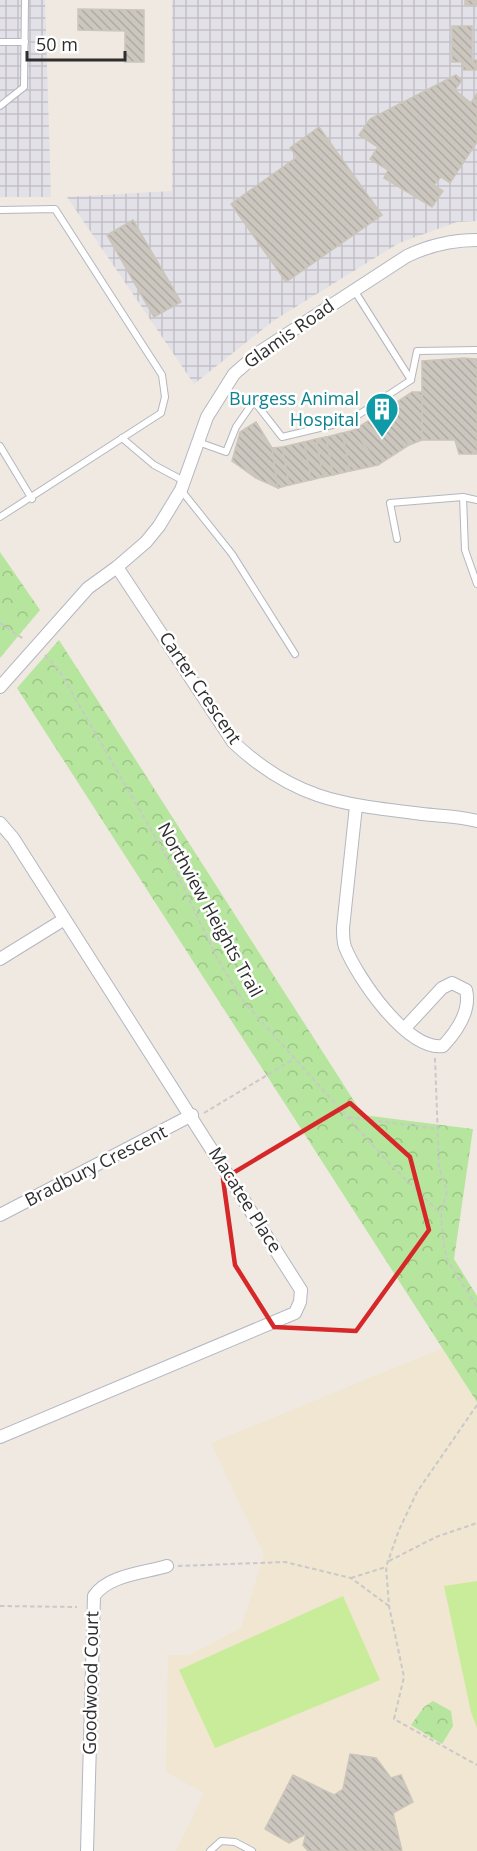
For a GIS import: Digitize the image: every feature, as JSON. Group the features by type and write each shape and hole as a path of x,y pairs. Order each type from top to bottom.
{"street":[{"name":"Glamis Road","path":"0,687 61,615 88,588 146,542 159,526 183,485 207,417 234,374 258,352 426,247 453,241 477,240"},
{"name":"Carter Crescent","path":"117,567 234,742 257,764 282,781 320,798 356,806 477,821"},
{"path":"356,806 343,928 344,944 368,985 404,1029 426,1045 435,1047 443,1046 450,1038 468,1006 466,990 452,983 442,988 404,1029"},
{"name":"Macatee Place","path":"0,823 13,838 63,920 192,1115 301,1290 300,1302 295,1313 0,1437"},
{"path":"0,959 63,920"},
{"name":"Bradbury Crescent","path":"0,1215 192,1115"},
{"name":"Goodwood Court","path":"87,1851 94,1596 100,1587 111,1581 166,1566"}],"lane":[{"path":"0,106 24,87 25,0"},
{"path":"0,42 25,42"},
{"path":"0,210 55,209 162,375 165,397 160,413 32,499 0,517"},
{"path":"354,290 411,380"},
{"path":"197,442 226,452 236,427 254,401 282,437 349,422 411,380 417,351 477,350"},
{"path":"122,438 154,465 183,485 232,554 295,654"},
{"path":"0,446 32,499"},
{"path":"397,539 390,503 464,497 477,500"},
{"path":"464,497 465,550 477,584"},
{"path":"210,1851 221,1841 235,1842 252,1851"}],"path":[{"path":"0,623 27,642"},
{"name":"Northview Heights Trail","path":"41,652 65,680 180,880 212,949 243,1001 388,1162 441,1214"},
{"path":"435,1047 439,1167 447,1191 441,1214 448,1261 477,1307"},
{"path":"192,1115 209,1112 294,1059"},
{"path":"348,1117 438,1129"},
{"path":"473,1298 477,1294"},
{"path":"477,1405 417,1492 399,1530 386,1567 389,1606 404,1677 394,1719 477,1766"},
{"path":"388,1561 436,1537 477,1523"},
{"path":"166,1566 285,1562 351,1578 389,1606"},
{"path":"351,1578 386,1567"},
{"path":"0,1606 77,1607"}],"highlighted area":[{"path":"350,1103 410,1157 429,1230 356,1331 274,1327 235,1265 223,1179"}],"shaded area":[{"path":"0,0 45,0 51,197 0,197"},
{"path":"172,0 477,0 477,221 457,222 399,243 273,321 194,384 67,197 172,191"},
{"path":"443,1348 477,1402 477,1851 176,1851 204,1793 166,1772 168,1655 190,1655 241,1628 264,1555 211,1443"}],"green space":[{"path":"0,552 40,610 0,658"},
{"path":"59,640 363,1115 473,1129 454,1259 477,1296 477,1402 17,688"},
{"path":"477,1581 477,1728 471,1712 444,1586"},
{"path":"343,1596 380,1680 215,1748 179,1670"},
{"path":"433,1701 451,1711 453,1726 442,1744 411,1725 424,1707"}],"building":[{"path":"465,0 477,0 477,5 465,5"},
{"path":"78,9 144,10 144,62 125,62 125,31 78,30"},
{"path":"452,26 472,26 472,60 477,60 477,70 463,70 463,62 452,62"},
{"path":"456,75 462,80 455,90 471,103 477,93 477,142 450,183 441,177 434,185 443,191 432,207 384,178 388,170 370,159 378,147 359,135 370,119"},
{"path":"319,127 382,215 286,282 231,204 297,157 290,148"},
{"path":"133,220 181,302 154,317 107,235"},
{"path":"477,359 477,454 459,454 455,440 422,440 422,361"},
{"path":"412,392 422,392 422,440 409,445 385,410"},
{"name":"Burgess Animal Hospital","path":"385,410 409,445 378,465 354,430"},
{"path":"256,422 272,448 278,488 256,478 232,461 240,432"},
{"path":"354,430 378,465 350,471 342,433"},
{"path":"342,433 350,471 333,475 326,437"},
{"path":"326,437 333,475 323,477 316,439"},
{"path":"316,439 323,477 311,480 304,442"},
{"path":"304,442 311,480 289,485 282,447"},
{"path":"282,447 289,485 278,488 272,448"},
{"path":"350,1754 376,1758 391,1778 401,1775 413,1802 393,1813 402,1851 308,1851 303,1845 306,1834 289,1843 265,1829 293,1775 334,1795 343,1789"}],"place":[{"name":"Burgess Animal Hospital","path":"382,438"}]}
